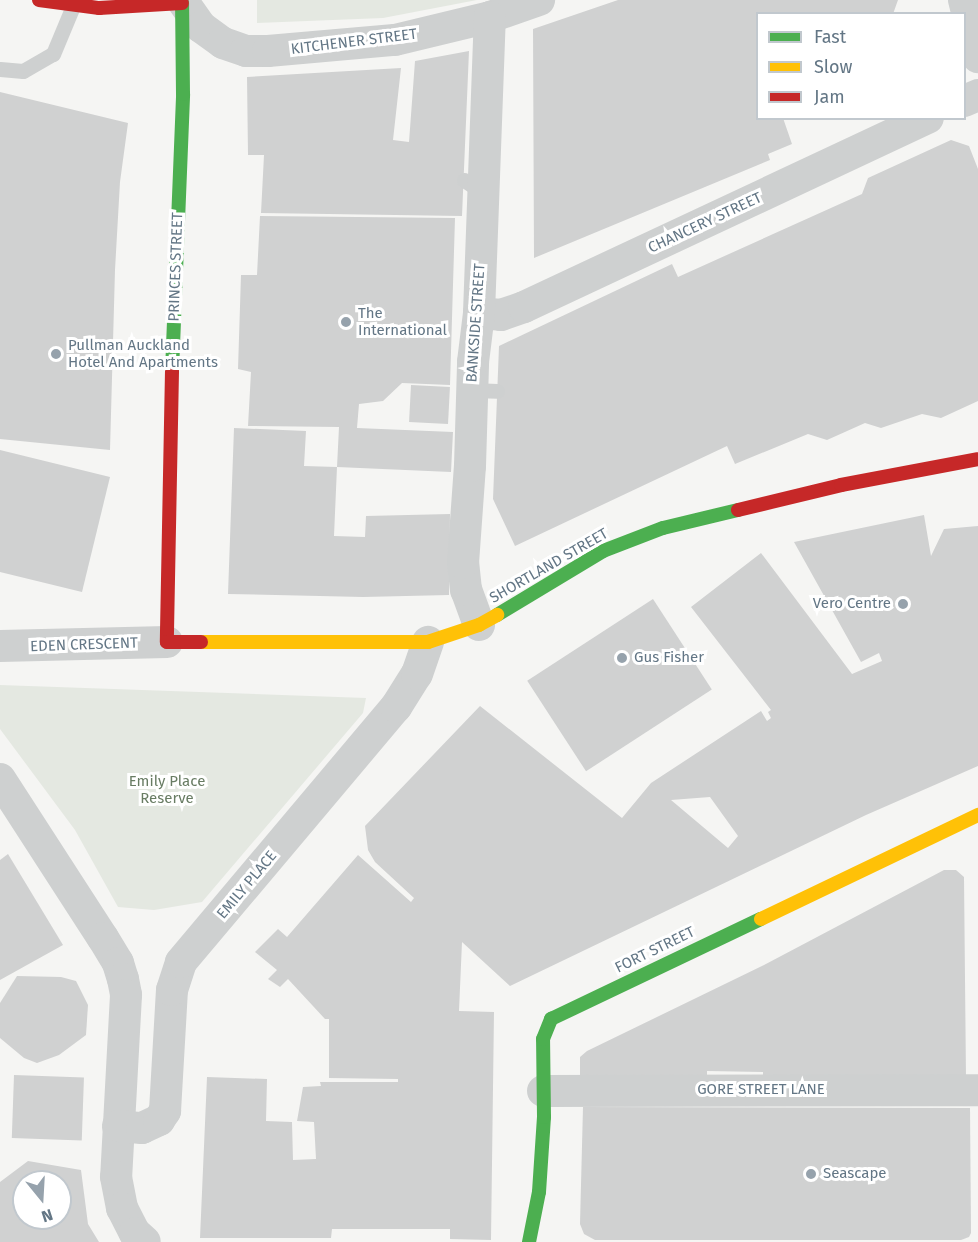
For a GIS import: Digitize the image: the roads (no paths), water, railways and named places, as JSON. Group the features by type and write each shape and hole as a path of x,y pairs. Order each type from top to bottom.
{"street":[{"path":"39,0 99,8 183,1"},
{"name":"KITCHENER STREET","path":"183,1 211,35 223,43 246,51 306,50 395,39 490,17 539,0"},
{"name":"PRINCES STREET","path":"167,642 171,393 183,94 183,1"},
{"path":"970,4 978,57"},
{"name":"BANKSIDE STREET","path":"479,625 470,605 463,576 485,390 473,186 478,76 490,17"},
{"name":"CHANCERY STREET","path":"479,313 493,315 510,313 923,120"},
{"name":"SHORTLAND STREET","path":"167,642 428,642 479,625 520,603 603,551 663,528 841,484 978,459"},
{"name":"EDEN CRESCENT","path":"0,646 167,642"},
{"name":"EMILY PLACE","path":"118,1126 142,1128 152,1125 165,1111 172,990 177,970 396,707 417,674 428,642"},
{"path":"0,779 103,938 120,971 126,995 118,1126 117,1196 128,1221 145,1242"},
{"name":"FORT STREET","path":"529,1242 539,1192 543,1039 551,1019 978,816"},
{"name":"GORE STREET LANE","path":"543,1091 978,1090"}],"lane":[{"path":"0,69 23,71 53,54 73,6"}],"place":[{"name":"The International","path":"346,322"},
{"name":"Pullman Auckland Hotel And Apartments","path":"56,354"},
{"name":"Vero Centre","path":"903,604"},
{"name":"Gus Fisher","path":"622,658"},
{"name":"Seascape","path":"811,1174"}],"park label":[{"name":"Emily Place Reserve","path":"167,790"}]}
